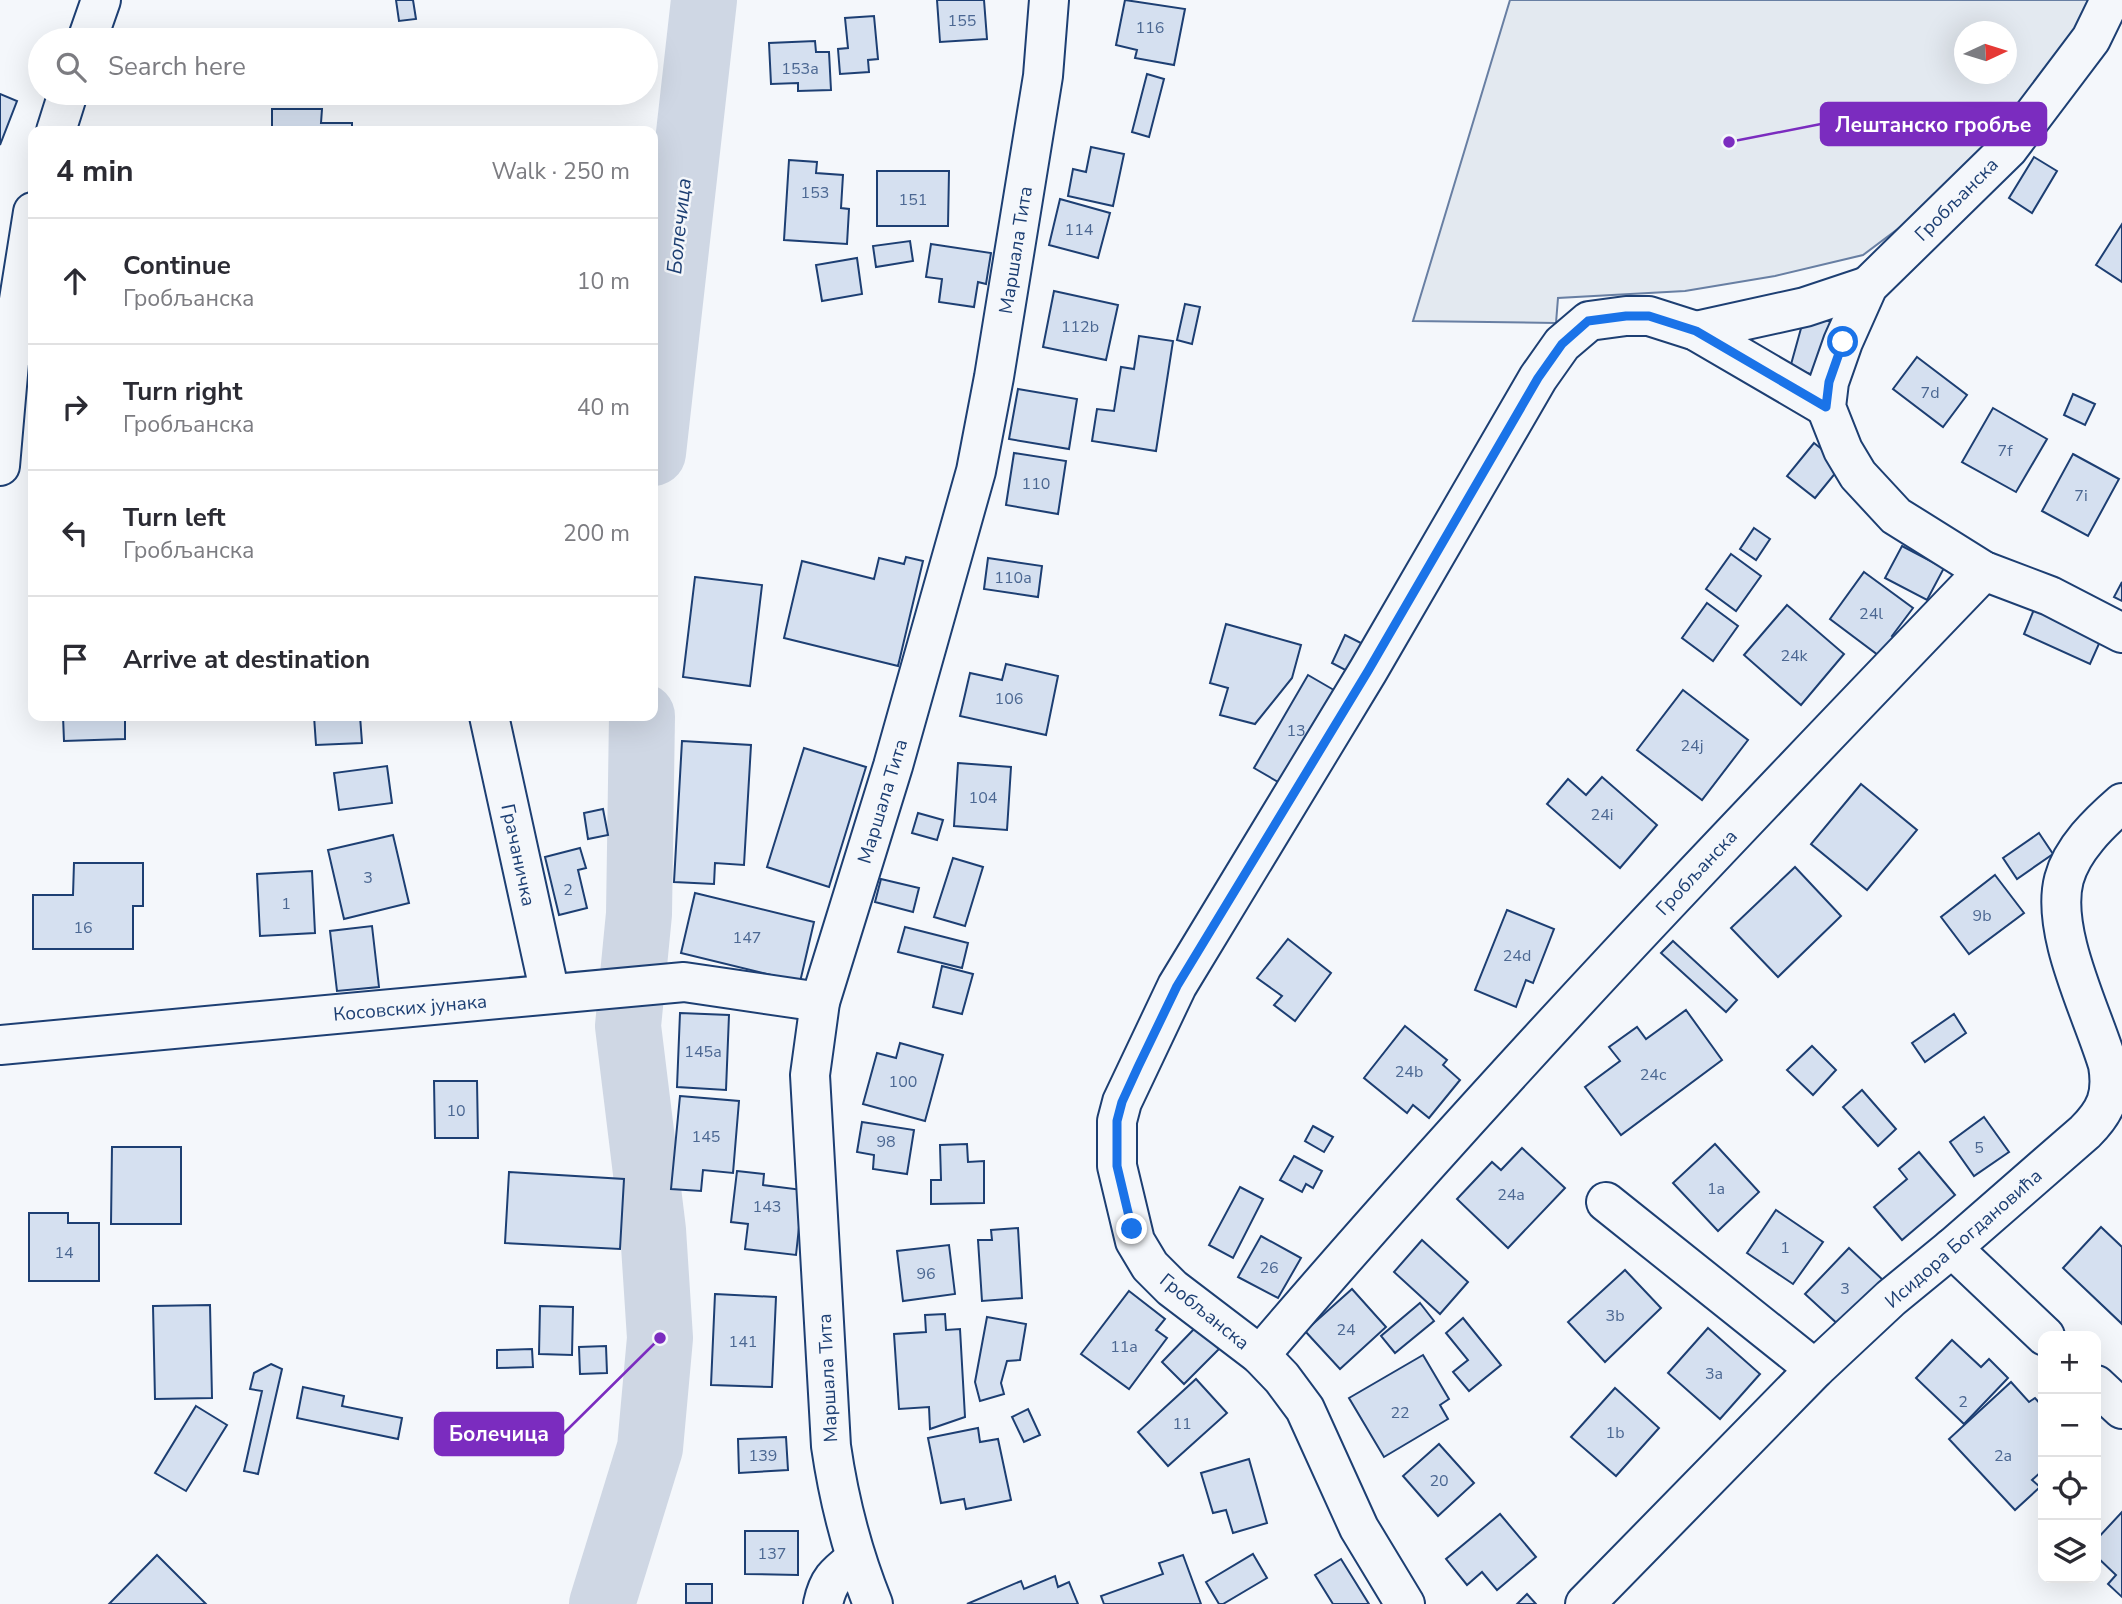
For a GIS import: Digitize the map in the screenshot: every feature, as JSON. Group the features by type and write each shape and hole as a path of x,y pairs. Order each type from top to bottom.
{"street":[{"path":"91,28 101,0"},
{"name":"Маршала Тита","path":"873,1604 855,1559 840,1503 831,1446 811,1085 820,1003 893,766 976,471 1043,76 1049,0"},
{"name":"Гробљанска","path":"1405,1604 1359,1528 1306,1409 1260,1355 1172,1288 1150,1266 1135,1241 1117,1166 1117,1121 1122,1102 1177,986 1368,671 1538,378 1562,344 1588,321 1649,316 1696,331 1826,407 1829,382 1868,286 2008,149 2091,39 2110,0"},
{"path":"57,126 64,105"},
{"path":"0,466 9,363 28,243"},
{"path":"1696,331 1805,307 1868,286"},
{"path":"1826,407 1839,443 1858,475 1896,516 1984,571 2050,596 2122,633"},
{"name":"Гробљанска","path":"1260,1355 1377,1218 1679,888 1984,571"},
{"name":"Грачаничка","path":"490,721 550,994"},
{"name":"Исидора Богдановића","path":"1586,1604 1815,1368 1891,1298 2085,1132 2113,1115 2108,1065 2064,930 2061,903 2064,879 2074,859 2103,820 2122,803"},
{"name":"Косовских јунака","path":"0,1045 684,982 820,1003"},
{"path":"1606,1202 1815,1368"},
{"path":"1952,1248 2040,1331"},
{"path":"2101,1390 2122,1409"},
{"path":"823,1604 826,1588 834,1575 855,1559"}],"shaded area":[{"path":"1510,0 2089,0 2082,22 2046,84 1935,201 1863,255 1775,276 1685,291 1558,298 1556,323 1413,321"}],"building":[{"path":"396,0 413,0 416,19 399,21"},
{"path":"937,0 984,0 987,39 940,42"},
{"path":"1125,0 1185,9 1174,65 1135,58 1137,50 1116,45"},
{"path":"874,16 878,59 868,60 869,72 840,74 838,49 848,48 845,18"},
{"path":"815,41 816,52 829,52 831,90 798,91 798,83 771,84 769,43"},
{"path":"1147,74 1164,79 1149,137 1132,132"},
{"path":"0,94 17,101 0,145"},
{"path":"272,109 322,109 321,123 352,123 352,126 272,126"},
{"path":"1091,147 1124,154 1113,206 1068,196 1073,169 1086,172"},
{"path":"2034,157 2057,171 2032,213 2009,198"},
{"path":"789,160 817,162 816,173 843,175 841,208 849,209 847,244 784,240"},
{"path":"877,171 949,171 948,226 877,226"},
{"path":"1060,199 1110,213 1098,258 1049,245"},
{"path":"2122,224 2122,282 2096,265"},
{"path":"910,241 913,261 876,267 873,246"},
{"path":"931,244 991,253 986,284 978,282 974,307 939,302 942,279 926,277"},
{"path":"857,258 862,294 822,301 816,265"},
{"path":"1054,291 1118,305 1106,360 1043,347"},
{"path":"1185,304 1200,307 1192,344 1177,340"},
{"path":"1805,314 1832,322 1817,376 1790,368"},
{"path":"1139,336 1173,341 1156,451 1092,441 1097,409 1114,411 1121,367 1134,369"},
{"path":"1917,357 1967,395 1943,427 1893,389"},
{"path":"1018,389 1077,399 1069,449 1009,439"},
{"path":"2073,394 2095,404 2085,425 2064,415"},
{"path":"1993,408 2047,439 2016,492 1962,462"},
{"path":"1814,443 1842,465 1815,498 1787,476"},
{"path":"1014,453 1066,461 1058,514 1006,505"},
{"path":"2073,454 2119,479 2088,536 2042,511"},
{"path":"1754,528 1770,539 1756,560 1740,549"},
{"path":"1902,546 1944,568 1927,600 1885,578"},
{"path":"1731,554 1761,576 1736,611 1706,589"},
{"path":"906,557 923,561 898,666 784,638 802,561 874,579 879,558 904,564"},
{"path":"988,558 1042,566 1038,597 984,589"},
{"path":"1864,572 1913,608 1892,636 1896,639 1882,658 1830,619"},
{"path":"695,577 762,585 750,686 683,677"},
{"path":"2122,582 2122,601 2114,597"},
{"path":"1707,603 1738,626 1713,661 1682,638"},
{"path":"1787,605 1844,654 1801,705 1744,655"},
{"path":"2035,607 2102,637 2090,664 2024,634"},
{"path":"1226,624 1301,645 1292,678 1255,724 1220,715 1228,688 1210,683"},
{"path":"1345,635 1365,645 1351,673 1332,663"},
{"path":"1006,664 1058,676 1046,735 960,716 970,673 1002,680"},
{"path":"1308,675 1339,693 1285,786 1254,768"},
{"path":"1683,690 1748,740 1702,800 1637,750"},
{"path":"63,721 125,721 125,739 64,741"},
{"path":"314,721 360,721 362,743 316,745"},
{"path":"682,741 751,745 744,865 715,863 714,884 674,882"},
{"path":"804,748 866,767 829,887 767,867"},
{"path":"958,763 1011,767 1007,830 954,826"},
{"path":"387,766 392,803 339,810 334,773"},
{"path":"1602,777 1657,825 1620,868 1547,804 1568,779 1586,795"},
{"path":"1861,784 1917,830 1867,890 1811,844"},
{"path":"603,809 608,835 588,839 584,813"},
{"path":"918,813 943,820 937,840 912,833"},
{"path":"2039,833 2053,854 2017,879 2003,858"},
{"path":"393,835 409,903 344,919 328,850"},
{"path":"580,848 586,868 578,870 587,908 559,915 545,857"},
{"path":"953,858 983,867 965,926 934,917"},
{"path":"74,863 143,863 143,906 133,906 133,949 33,949 33,895 73,895"},
{"path":"1795,867 1841,916 1778,977 1731,928"},
{"path":"312,871 315,933 260,936 257,874"},
{"path":"1995,875 2024,913 1969,954 1941,917"},
{"path":"881,879 919,888 913,912 875,902"},
{"path":"695,893 814,922 800,982 681,953"},
{"path":"1507,910 1554,929 1533,983 1526,980 1516,1007 1475,990"},
{"path":"372,926 379,987 337,991 330,931"},
{"path":"905,927 968,943 962,968 898,952"},
{"path":"1288,939 1331,973 1295,1021 1274,1005 1282,996 1257,978"},
{"path":"1673,941 1737,1000 1726,1012 1661,953"},
{"path":"942,966 973,974 962,1014 933,1007"},
{"path":"1686,1010 1722,1060 1621,1135 1585,1087 1620,1061 1609,1047 1637,1027 1646,1039"},
{"path":"680,1013 729,1015 726,1090 677,1087"},
{"path":"1954,1014 1966,1033 1925,1062 1912,1043"},
{"path":"1405,1026 1447,1060 1443,1065 1460,1080 1429,1118 1413,1105 1407,1113 1364,1078"},
{"path":"900,1043 943,1055 925,1121 863,1104 877,1053 896,1058"},
{"path":"1812,1046 1836,1070 1813,1095 1787,1070"},
{"path":"434,1081 477,1081 478,1138 435,1138"},
{"path":"1862,1090 1896,1129 1878,1146 1843,1107"},
{"path":"680,1096 739,1101 733,1173 703,1170 701,1191 671,1189"},
{"path":"1984,1117 2009,1152 1974,1176 1950,1142"},
{"path":"862,1122 914,1130 907,1174 873,1169 874,1155 857,1152"},
{"path":"1313,1126 1333,1137 1324,1152 1305,1141"},
{"path":"967,1144 968,1162 984,1161 984,1203 931,1204 931,1180 941,1180 940,1145"},
{"path":"1715,1144 1759,1192 1718,1231 1673,1183"},
{"path":"112,1147 181,1147 181,1224 111,1224"},
{"path":"1522,1148 1565,1188 1508,1248 1457,1199 1492,1162 1501,1170"},
{"path":"1919,1152 1955,1195 1902,1240 1874,1207 1907,1179 1899,1169"},
{"path":"1294,1156 1322,1171 1313,1188 1306,1184 1302,1192 1280,1180"},
{"path":"737,1171 764,1174 763,1185 803,1190 796,1255 745,1249 748,1224 731,1222"},
{"path":"509,1172 624,1179 620,1249 505,1243"},
{"path":"1240,1187 1263,1199 1233,1258 1209,1245"},
{"path":"1776,1210 1823,1242 1793,1284 1747,1253"},
{"path":"29,1213 68,1213 68,1223 99,1223 99,1281 29,1281"},
{"path":"2101,1227 2122,1247 2122,1324 2063,1268"},
{"path":"1018,1228 1022,1298 982,1301 978,1240 992,1240 991,1230"},
{"path":"1261,1236 1301,1258 1278,1298 1238,1277"},
{"path":"1422,1240 1468,1282 1440,1314 1394,1272"},
{"path":"949,1245 955,1294 903,1301 897,1251"},
{"path":"1849,1248 1884,1281 1841,1327 1805,1294"},
{"path":"1625,1270 1661,1308 1605,1362 1568,1322"},
{"path":"1352,1289 1386,1327 1340,1369 1305,1331"},
{"path":"1129,1291 1165,1319 1156,1330 1167,1338 1129,1389 1081,1354"},
{"path":"715,1294 776,1297 772,1387 711,1385"},
{"path":"1420,1303 1434,1321 1395,1353 1381,1336"},
{"path":"210,1305 212,1398 155,1399 153,1306"},
{"path":"540,1306 573,1307 572,1355 539,1354"},
{"path":"945,1314 946,1330 960,1329 965,1417 930,1429 929,1407 899,1409 894,1334 926,1332 925,1315"},
{"path":"987,1317 1026,1324 1020,1360 1007,1361 1001,1383 1004,1394 980,1401 975,1382"},
{"path":"1463,1318 1501,1365 1469,1391 1453,1372 1468,1360 1446,1333"},
{"path":"1196,1327 1219,1349 1184,1384 1162,1362"},
{"path":"1708,1328 1760,1374 1720,1419 1668,1373"},
{"path":"1952,1340 1981,1367 1989,1359 2008,1378 1964,1424 1916,1378"},
{"path":"606,1346 607,1373 580,1374 579,1347"},
{"path":"532,1349 533,1367 497,1368 497,1350"},
{"path":"1423,1355 1449,1399 1440,1405 1448,1419 1384,1457 1349,1398"},
{"path":"271,1364 282,1369 258,1474 244,1471 262,1391 250,1389 254,1373"},
{"path":"1196,1379 1227,1413 1168,1466 1138,1432"},
{"path":"2011,1382 2029,1402 2035,1398 2038,1401 2038,1475 2032,1480 2038,1489 2015,1510 1949,1439"},
{"path":"303,1387 344,1396 342,1406 402,1418 398,1439 297,1418"},
{"path":"1615,1388 1659,1428 1616,1476 1571,1437"},
{"path":"196,1406 227,1425 186,1491 155,1473"},
{"path":"1028,1409 1040,1435 1024,1442 1012,1417"},
{"path":"978,1428 980,1442 998,1439 1011,1500 966,1509 964,1499 941,1503 928,1438"},
{"path":"786,1437 788,1470 739,1473 738,1439"},
{"path":"1439,1444 1474,1483 1438,1516 1403,1476"},
{"path":"1249,1459 1267,1523 1233,1533 1226,1510 1213,1513 1201,1473"},
{"path":"2122,1512 2122,1597 2108,1584 2116,1575 2101,1561 2101,1535"},
{"path":"1500,1514 1536,1557 1497,1590 1482,1572 1467,1585 1446,1559"},
{"path":"745,1531 798,1531 798,1575 745,1574"},
{"path":"1253,1554 1267,1578 1219,1604 1206,1582"},
{"path":"157,1555 206,1604 109,1604"},
{"path":"1183,1555 1201,1604 1104,1604 1101,1596 1163,1574 1159,1563"},
{"path":"1341,1559 1369,1604 1333,1604 1315,1575"},
{"path":"1055,1576 1058,1587 1069,1582 1078,1604 967,1604 1021,1581 1024,1589"},
{"path":"686,1584 712,1584 712,1603 686,1603"},
{"path":"1527,1594 1536,1604 1517,1604"}],"waterway":[{"name":"Болечица","path":"658,409 704,0"},
{"name":"Болечица","path":"602,1604 650,1448 660,1338 653,1230 628,1026 639,914 642,721"}],"place":[{"name":"Лештанско гробље","path":"1729,142"},
{"name":"Болечица","path":"660,1338"}],"route":[{"path":"1132,1229 1117,1166 1117,1121 1122,1102 1177,986 1368,671 1538,378 1562,344 1588,321 1649,316 1696,331 1826,407 1829,382 1843,342"}]}
